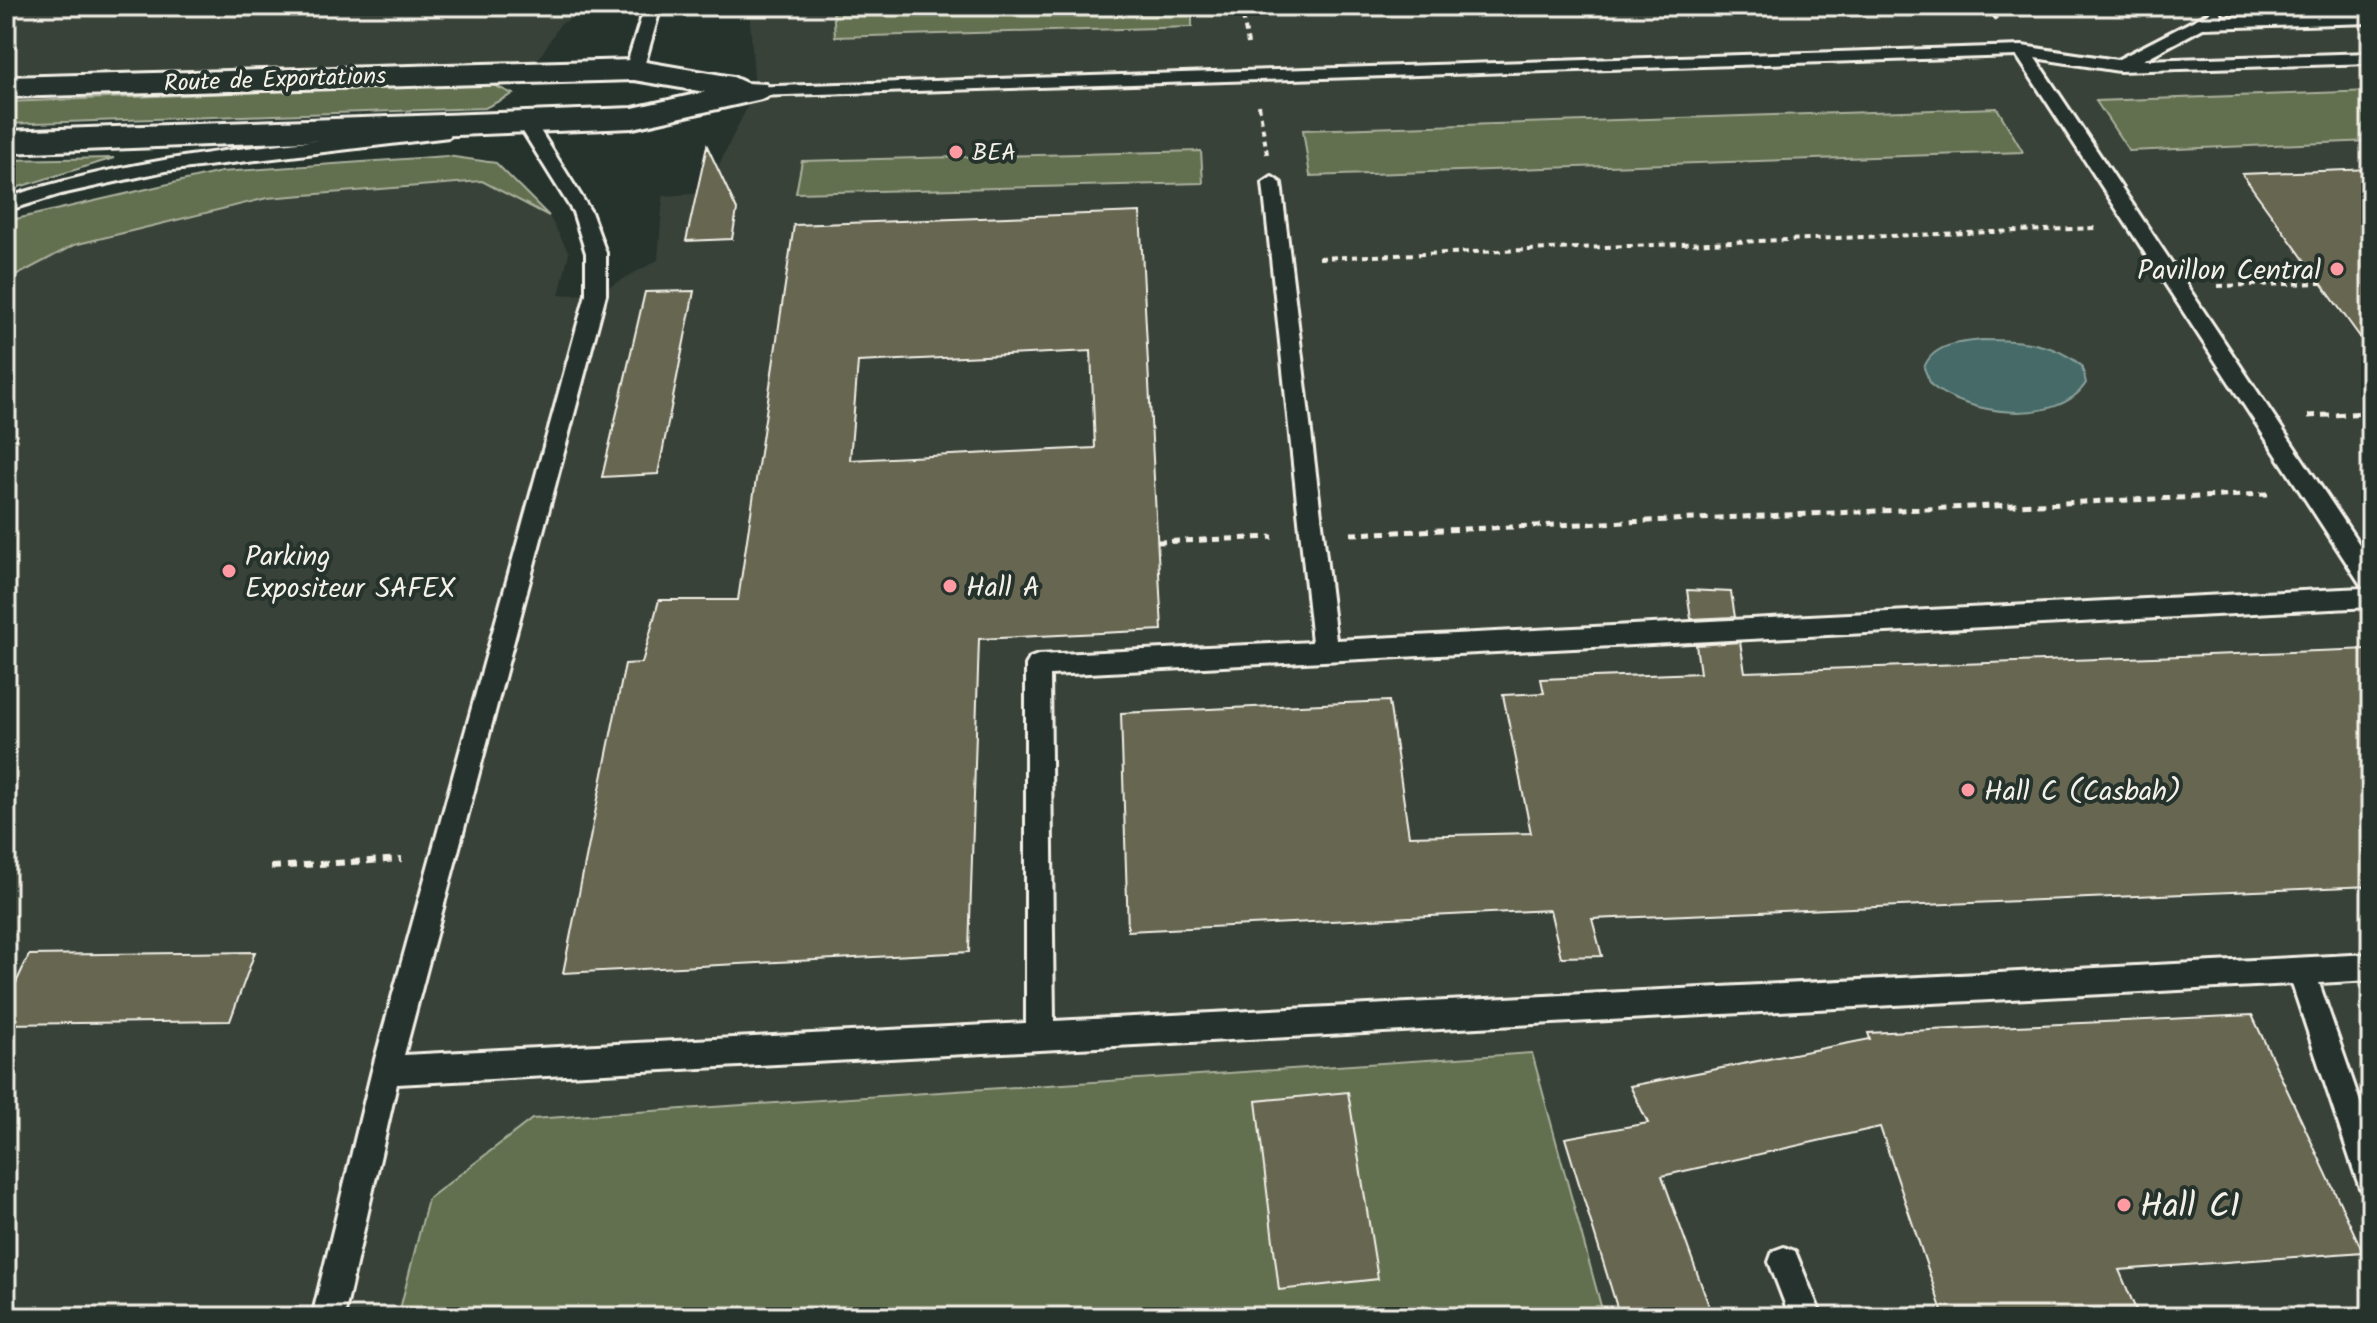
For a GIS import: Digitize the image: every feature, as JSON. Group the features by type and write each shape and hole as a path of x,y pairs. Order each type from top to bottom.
{"street":[{"name":"Route de Exportations","path":"6,87 634,70 712,92"},
{"path":"527,124 543,72"},
{"name":"Route de Exportations","path":"6,142 633,118 712,92 755,91"}],"lane":[{"path":"634,70 653,6"},
{"path":"2119,66 2230,6"},
{"path":"2199,23 2371,18"},
{"path":"2022,51 2371,581"},
{"path":"755,91 2022,51 2119,66 2371,58"},
{"path":"6,205 107,177 182,164 527,124 582,212 596,253 596,294 386,1070 328,1317"},
{"path":"1272,183 1325,651"},
{"path":"1040,1037 1038,665 2371,597"},
{"path":"386,1070 2371,967"},
{"path":"2301,971 2371,1177"},
{"path":"1784,1262 1806,1317"}],"path":[{"path":"1280,260 2137,227"},
{"path":"2178,288 2321,283"},
{"path":"2263,417 2371,413"},
{"path":"1157,542 2313,492"},
{"path":"271,867 444,856"}],"shaded area":[{"path":"6,6 597,6 560,24 538,60 6,74"},
{"path":"749,6 2371,6 2371,1317 6,1317 6,281 74,245 267,198 482,181 549,216 569,253 559,295 596,294 658,260 663,196 705,193 755,91"}],"green space":[{"path":"833,6 1192,6 1192,27 835,37"},
{"path":"489,83 513,94 485,108 6,124 6,102"},
{"path":"2371,91 2371,141 2129,151 2096,101"},
{"path":"1997,108 2023,152 1310,176 1303,130"},
{"path":"1201,151 1203,183 796,193 802,161"},
{"path":"447,156 496,163 549,216 482,181 267,198 74,245 6,281 6,224 16,219 221,172"},
{"path":"114,158 6,191 6,160"},
{"path":"1532,1053 1604,1317 398,1317 428,1199 532,1119"}],"water":[{"path":"1982,340 2048,347 2082,366 2086,383 2073,397 2055,406 2012,412 1966,404 1931,385 1924,368 1933,354 1948,346"}],"building":[{"path":"707,146 737,210 732,239 686,241"},
{"name":"Pavillon Central","path":"2371,169 2371,352 2242,174"},
{"name":"Hall A","path":"1140,212 1162,630 979,639 969,952 563,973 625,664 642,663 659,600 738,600 794,225","holes":["1091,351 1095,448 850,460 858,362"]},
{"path":"694,291 658,474 602,477 645,292"},
{"path":"1687,590 1731,592 1735,617 1691,619"},
{"name":"Hall C (Casbah)","path":"1740,642 1745,672 2371,649 2371,886 1592,919 1602,956 1561,957 1550,910 1128,931 1121,713 1389,701 1409,836 1531,833 1503,695 1544,693 1541,679 1700,673 1696,645"},
{"path":"255,952 230,1021 6,1024 6,1004 29,955"},
{"name":"Hall C1","path":"2252,1015 2363,1252 2119,1270 2139,1317 1944,1317 1880,1127 1662,1176 1713,1317 1620,1317 1565,1138 1648,1123 1630,1086 1870,1039 1868,1033"},
{"path":"1348,1092 1378,1279 1279,1290 1256,1101"}],"place":[{"name":"BEA","path":"956,152"},
{"name":"Pavillon Central","path":"2337,269"},
{"name":"Parking Expositeur SAFEX","path":"229,571"},
{"name":"Hall A","path":"950,586"},
{"name":"Hall C (Casbah)","path":"1968,790"},
{"name":"Hall C1","path":"2124,1205"}]}
